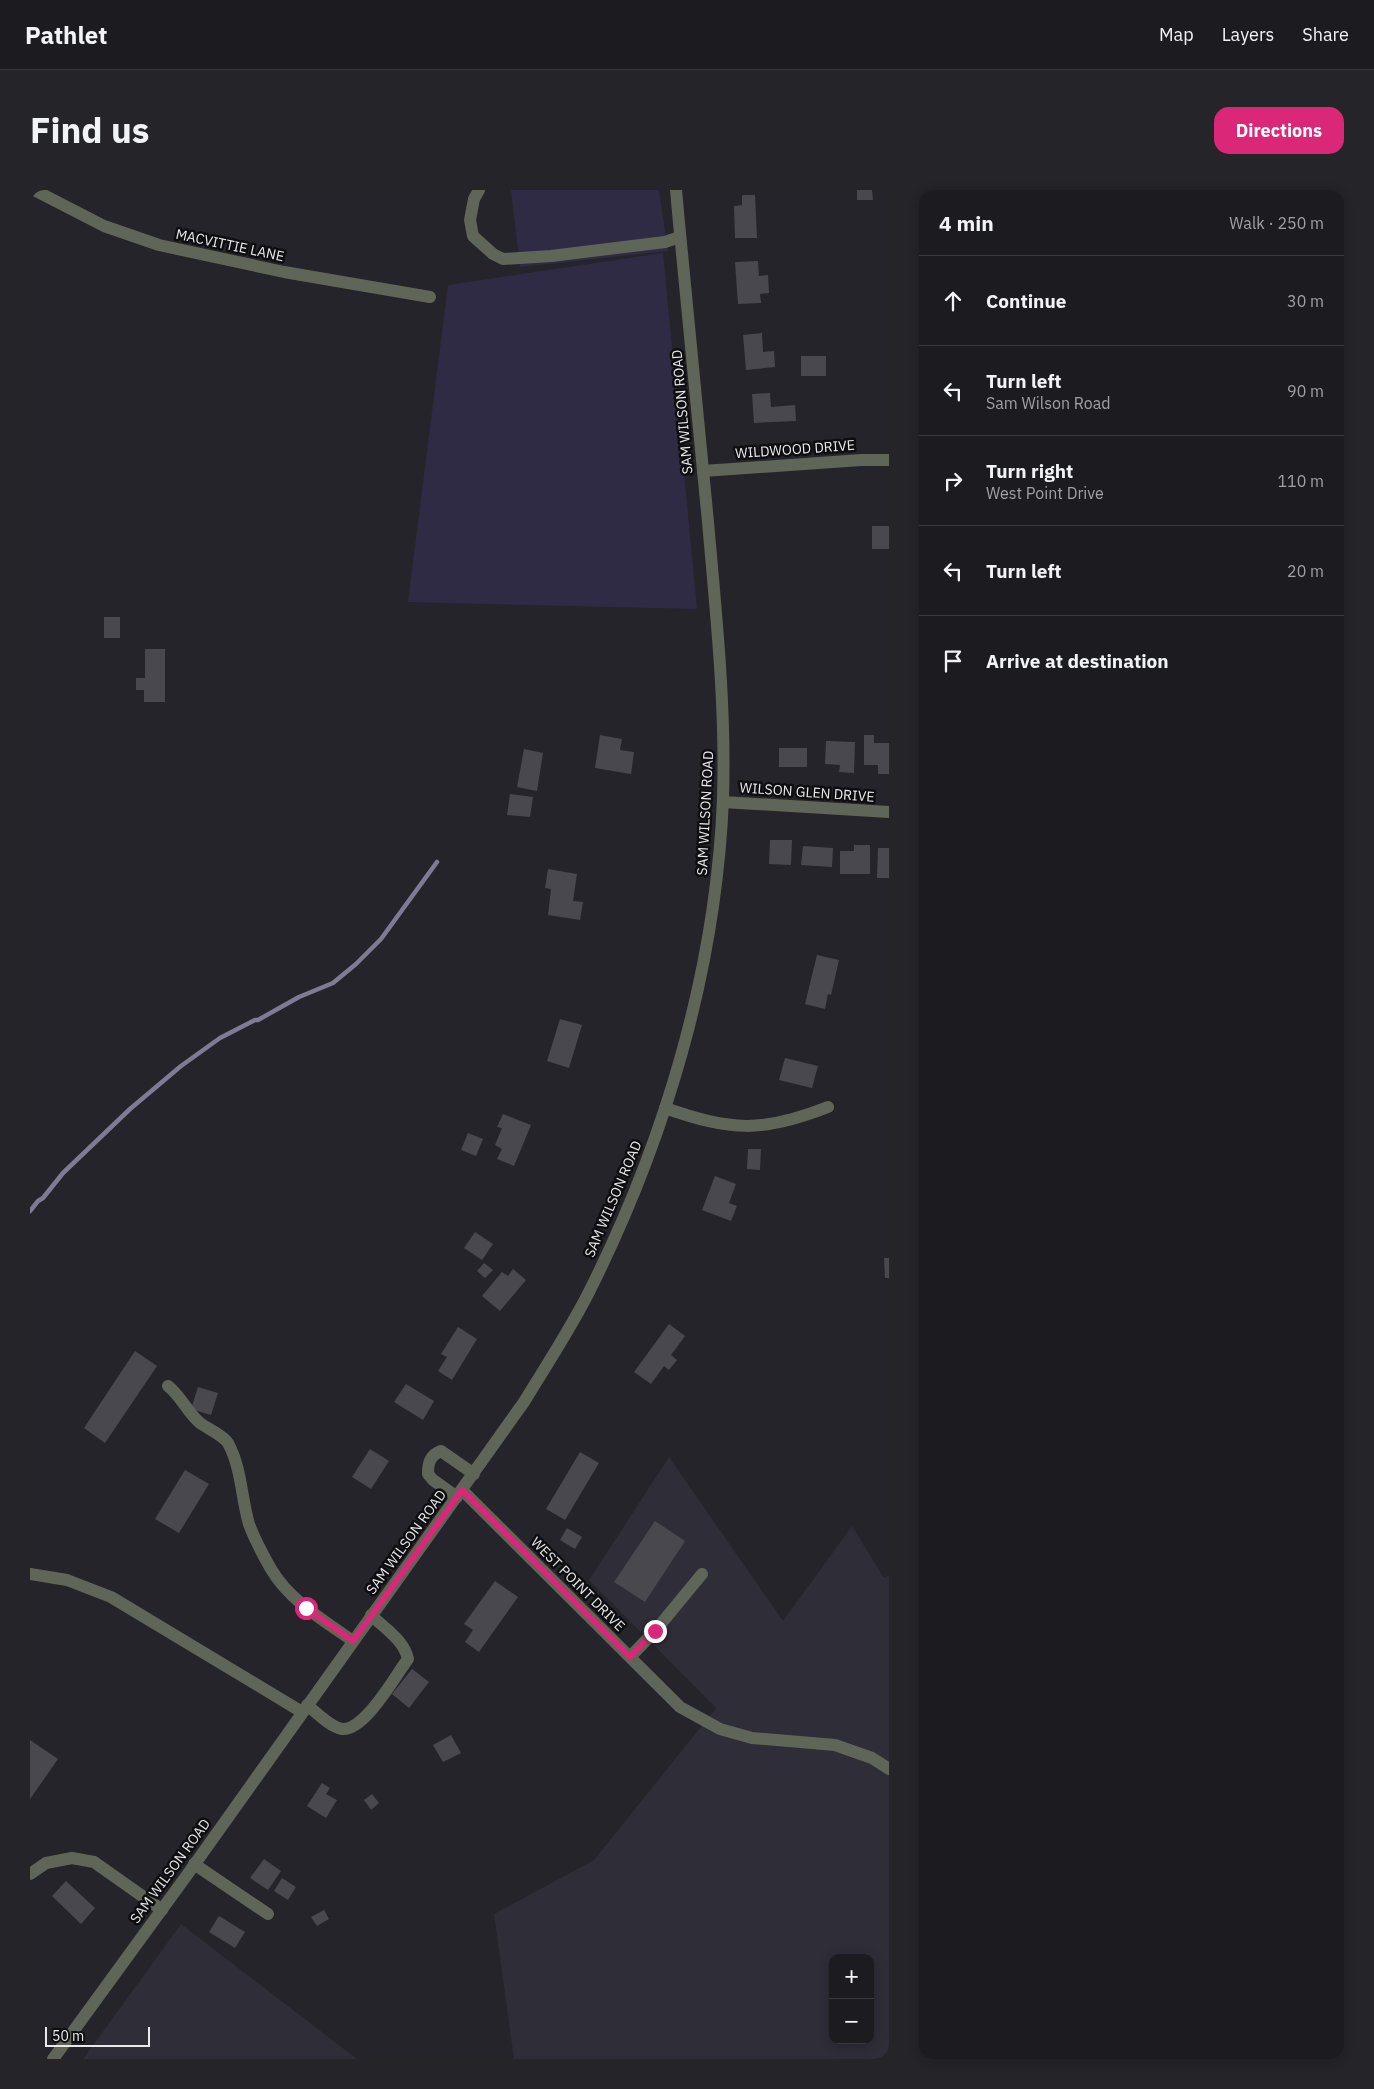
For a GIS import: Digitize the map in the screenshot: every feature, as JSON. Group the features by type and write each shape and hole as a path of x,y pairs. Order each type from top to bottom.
{"street":[{"name":"MACVITTIE LANE","path":"34,190 104,226 159,246 284,272 430,297"},
{"path":"479,190 474,199 470,220 473,236 493,254 503,259 551,256 664,242 680,237"},
{"name":"SAM WILSON ROAD","path":"53,2059 162,1910 524,1402 587,1296 629,1205 664,1108 685,1039 706,946 717,878 723,802 724,748 720,660 676,190"},
{"name":"WILDWOOD DRIVE","path":"703,471 823,462 889,460"},
{"name":"WILSON GLEN DRIVE","path":"723,802 889,812"},
{"path":"664,1108 701,1121 752,1127 798,1119 828,1107"},
{"path":"168,1386 175,1391 185,1407 200,1422 227,1441 240,1472 249,1524 271,1569 286,1590 306,1608 353,1641"},
{"name":"WEST POINT DRIVE","path":"474,1474 441,1451 435,1453 430,1459 428,1474 433,1480 460,1494 680,1707 720,1729 752,1738 835,1745 872,1758 889,1769"},
{"path":"30,1574 66,1580 111,1598 334,1726 344,1729 351,1727 366,1717 408,1659 398,1640 371,1615"},
{"path":"630,1657 655,1631 702,1574"},
{"path":"30,1874 46,1863 72,1858 94,1862 162,1910"},
{"path":"194,1864 268,1914"}],"shaded area":[{"path":"511,190 659,190 668,251 520,267"},
{"path":"663,253 697,609 408,602 448,285"},
{"path":"669,1457 783,1621 852,1526 884,1578 889,1575 889,2059 514,2059 494,1914 594,1860 716,1708 589,1580"},
{"path":"181,1924 357,2059 83,2059"}],"building":[{"path":"857,190 872,190 873,200 857,200"},
{"path":"742,195 755,195 757,238 735,238 734,206 742,205"},
{"path":"758,261 759,276 768,275 769,293 760,294 761,303 738,304 735,262"},
{"path":"762,333 763,352 774,351 775,367 746,370 743,335"},
{"path":"801,356 826,356 826,376 801,376"},
{"path":"770,393 771,407 795,405 796,421 754,423 752,394"},
{"path":"872,526 889,526 889,549 872,549"},
{"path":"104,617 120,617 120,638 104,638"},
{"path":"145,649 165,649 165,702 144,702 144,690 136,690 136,678 145,678"},
{"path":"600,735 622,739 620,750 634,752 631,774 595,768"},
{"path":"864,735 874,735 874,743 889,743 889,774 878,774 878,765 864,765"},
{"path":"826,741 855,742 854,773 839,772 840,765 825,764"},
{"path":"779,748 807,748 807,767 779,767"},
{"path":"524,749 543,753 537,791 517,787"},
{"path":"510,794 533,797 530,817 507,815"},
{"path":"770,840 792,840 791,865 769,864"},
{"path":"854,845 870,845 870,874 840,874 840,851 854,851"},
{"path":"803,846 833,848 832,867 801,865"},
{"path":"878,848 889,848 889,878 877,878"},
{"path":"548,869 577,874 573,901 583,902 580,920 548,915 551,889 545,888"},
{"path":"817,955 839,960 831,995 828,994 825,1009 805,1004"},
{"path":"560,1019 582,1025 569,1068 547,1061"},
{"path":"785,1058 818,1066 812,1088 779,1080"},
{"path":"503,1114 531,1125 514,1166 497,1159 502,1149 495,1145 502,1128 497,1127"},
{"path":"468,1133 483,1139 476,1156 461,1150"},
{"path":"748,1149 761,1149 760,1170 747,1169"},
{"path":"715,1176 736,1184 729,1203 737,1206 731,1221 702,1210"},
{"path":"475,1232 493,1244 482,1260 464,1248"},
{"path":"884,1258 889,1258 889,1278 885,1278"},
{"path":"484,1263 493,1270 485,1278 477,1271"},
{"path":"513,1269 526,1280 500,1311 482,1296 502,1272 508,1276"},
{"path":"669,1324 685,1336 671,1355 677,1360 669,1370 664,1366 651,1384 634,1372"},
{"path":"458,1327 477,1339 452,1380 438,1371 447,1357 441,1354"},
{"path":"135,1351 157,1366 105,1443 84,1428"},
{"path":"406,1384 434,1401 423,1420 394,1402"},
{"path":"198,1387 218,1393 211,1415 191,1409"},
{"path":"370,1449 389,1461 371,1489 352,1477"},
{"path":"580,1452 599,1463 565,1520 546,1509"},
{"path":"185,1470 209,1484 179,1533 155,1519"},
{"path":"655,1521 685,1541 645,1602 614,1582"},
{"path":"567,1528 582,1537 575,1549 560,1540"},
{"path":"495,1581 518,1597 479,1652 465,1642 473,1630 464,1624"},
{"path":"412,1669 429,1682 409,1708 392,1694"},
{"path":"451,1735 461,1753 443,1762 433,1745"},
{"path":"30,1740 58,1759 30,1799"},
{"path":"322,1783 330,1788 326,1794 337,1800 326,1818 307,1806"},
{"path":"372,1794 379,1803 371,1810 364,1800"},
{"path":"264,1859 281,1871 268,1890 250,1878"},
{"path":"282,1878 296,1887 288,1900 274,1891"},
{"path":"66,1881 95,1908 81,1924 52,1896"},
{"path":"324,1910 329,1919 317,1926 311,1917"},
{"path":"219,1916 245,1932 235,1948 209,1932"}],"waterway":[{"path":"30,1211 63,1173 130,1109 181,1066 220,1038 258,1020 299,997 333,983 356,964 381,939 437,862"}],"route":[{"path":"306,1608 353,1641 462,1490 630,1657 655,1631"}]}
